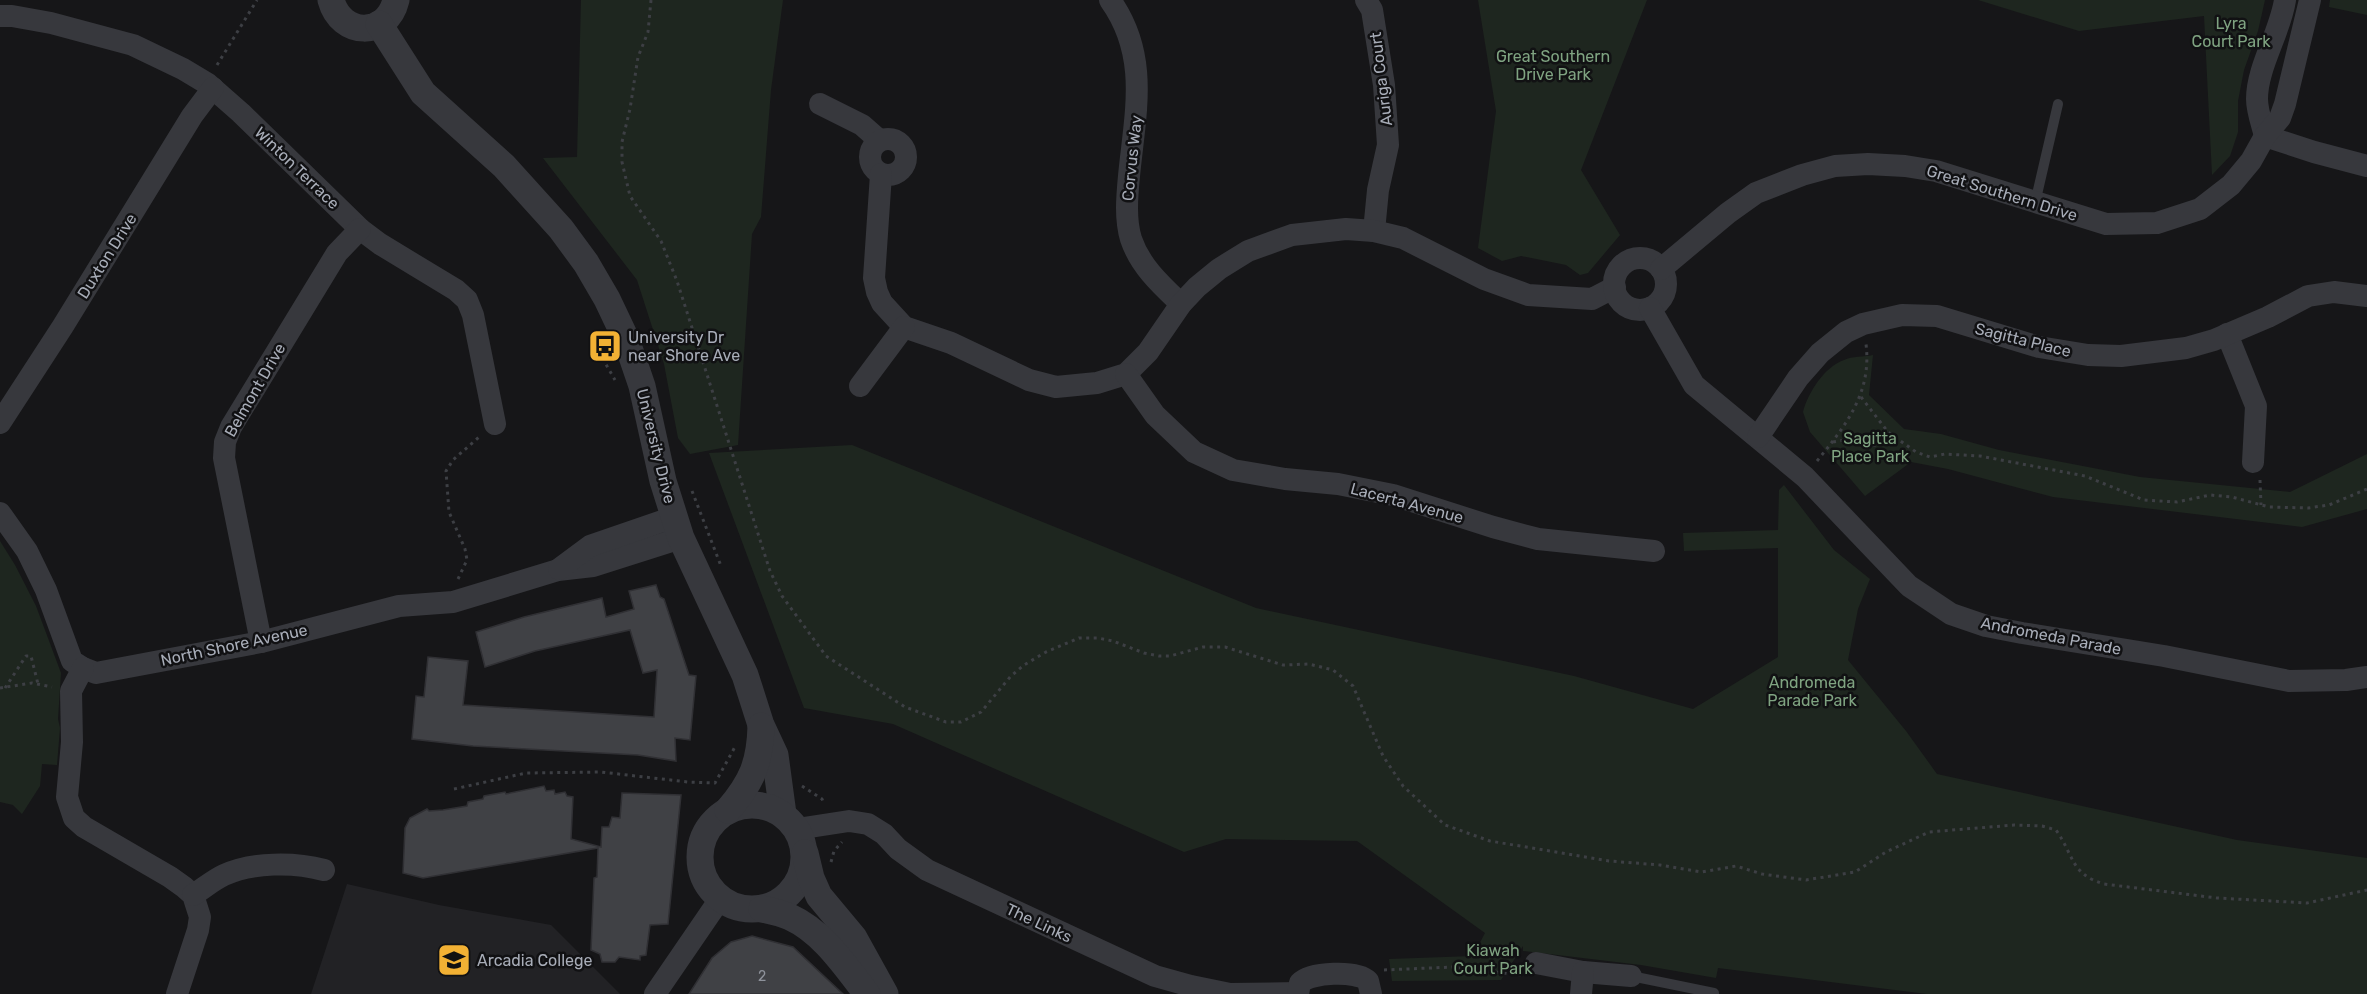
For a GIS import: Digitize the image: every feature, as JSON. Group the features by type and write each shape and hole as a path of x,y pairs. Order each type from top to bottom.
{"street":[{"path":"331,0 334,10 348,25 358,28 369,28 388,18 396,0"},
{"name":"Corvus Way","path":"1110,0 1130,36 1137,68 1138,99 1127,190 1127,219 1132,240 1142,261 1159,283 1181,303"},
{"name":"Auriga Court","path":"1366,0 1372,10 1384,85 1388,145 1378,190 1374,231"},
{"path":"2284,0 2282,16 2260,81 2257,100 2265,136 2367,166"},
{"name":"Great Southern Drive","path":"1661,269 1728,213 1756,193 1802,175 1835,166 1868,164 1936,171 2106,224 2157,223 2200,209 2231,185 2251,161 2265,136 2280,118 2310,0"},
{"name":"Winton Terrace","path":"0,16 51,22 133,45 183,69 210,86 241,113 360,229 380,244 456,290 467,300 473,315 495,424"},
{"name":"University Drive","path":"379,24 423,93 504,166 561,229 586,263 607,299 626,339 642,387 663,481 677,528 745,675 761,725 775,755 794,831 811,878 819,896 854,938 885,994"},
{"name":"Duxton Drive","path":"0,423 63,326 210,86"},
{"path":"820,104 862,125 879,140"},
{"path":"885,138 897,141 901,145 906,156 898,172 881,174 872,166 871,149 879,140 885,138"},
{"path":"881,174 874,278 877,292 891,315 904,327 951,343 1029,380 1056,387 1097,384 1126,374 1148,352 1181,303 1197,287 1219,269 1248,251 1292,235 1346,230 1374,231 1403,238 1484,279 1528,295 1592,299 1614,287"},
{"name":"Belmont Drive","path":"261,642 224,458 225,442 231,427 337,254 360,229"},
{"path":"1647,259 1661,269 1665,276 1665,291 1657,304 1650,308 1635,310 1627,307 1621,302 1614,287 1618,271 1631,260 1647,259"},
{"name":"Sagitta Place","path":"1758,437 1798,378 1820,353 1846,332 1863,324 1902,315 1937,316 2039,347 2088,355 2121,356 2186,348 2268,317 2308,296 2334,292 2367,296"},
{"name":"Andromeda Parade","path":"1650,308 1694,385 1805,477 1909,586 1926,599 1959,617 1986,626 2022,633 2164,656 2289,681 2346,680 2367,677"},
{"path":"860,386 904,327"},
{"path":"2228,334 2256,406 2253,462"},
{"name":"Lacerta Avenue","path":"1126,374 1155,415 1194,452 1233,470 1285,479 1338,484 1393,495 1538,539 1654,551"},
{"path":"0,513 27,551 46,590 72,661 83,668 71,691 72,742 67,797 74,818 84,827 170,877 193,895 200,916 198,930 177,994"},
{"name":"North Shore Avenue","path":"83,668 96,673 109,671 261,642 399,606 453,602 558,570 590,546 677,528"},
{"name":"University Drive","path":"728,810 746,788 760,752 761,725"},
{"path":"762,909 777,903 790,893 799,880 804,865 794,831 770,807 756,804 741,805 728,810 714,820 704,835 699,852 701,870 708,886 720,899 733,906 762,909 790,917 815,933 837,955 867,994"},
{"name":"The Links","path":"794,831 849,821 868,824 884,834 898,849 927,870 1155,976 1191,986 1230,994 1298,993 1302,981 1312,975 1358,975 1369,987"},
{"path":"193,895 224,874 236,871 287,863 324,870"},
{"path":"655,994 720,899"},
{"path":"1542,965 1582,983 1630,976"}],"lane":[{"path":"2035,203 2041,186 2058,104"},
{"path":"1630,976 1714,993"}],"path":[{"path":"210,86 256,0"},
{"path":"651,0 648,32 638,57 622,142 622,162 630,196 661,241 678,281 770,571 782,596 826,656 905,707 946,722 961,722 981,712 1011,676 1024,665 1046,652 1079,638 1113,641 1159,656 1170,656 1203,647 1225,647 1283,665 1309,664 1333,670 1353,686 1383,756 1404,786 1445,825 1490,842 1609,861 1660,865 1702,872 1736,866 1762,874 1806,880 1856,872 1886,852 1929,832 1982,827 2042,826 2056,830 2080,871 2089,879 2104,884 2217,898 2307,903 2367,890"},
{"path":"1805,477 1852,414 1861,397 1867,358 1863,324"},
{"path":"596,329 604,361 616,384"},
{"path":"1861,397 1888,432 1916,452 1930,457 1945,454 1980,456 2085,476 2144,500 2177,502 2210,495 2232,497 2269,507 2308,508 2329,505 2367,489"},
{"path":"453,602 453,589 467,560 450,512 446,471 453,460 495,424"},
{"path":"1832,442 1888,432"},
{"path":"1874,434 1874,447"},
{"path":"2,688 26,656 31,656 33,660 38,684"},
{"path":"2,688 32,683"},
{"path":"454,789 526,773 601,772 715,783 736,743"},
{"path":"1369,987 1386,970 1453,967 1526,976 1540,973 1542,965"}],"shaded area":[{"name":"Arcadia College","path":"347,884 439,905 551,925 620,994 311,994"}],"green space":[{"path":"581,0 783,0 771,90 761,217 752,234 738,445 690,454 678,438 664,364 637,280 543,158 577,157"},
{"name":"Great Southern Drive Park","path":"1478,0 1647,0 1581,170 1620,235 1588,273 1580,275 1566,265 1521,256 1502,261 1478,248 1496,111"},
{"name":"Lyra Court Park","path":"1978,0 2265,0 2258,31 2244,70 2238,101 2238,132 2230,156 2212,175 2204,16 2079,31"},
{"path":"2330,0 2367,0 2367,15 2329,7"},
{"name":"Sagitta Place Park","path":"1873,355 1869,395 1904,429 1941,434 1999,450 2140,477 2290,492 2367,454 2367,509 2302,527 2053,497 1948,469 1911,462 1865,496 1810,432 1803,412 1813,389 1830,368 1847,359"},
{"path":"852,445 1256,608 1574,676 1693,709 1778,657 1778,548 1684,551 1683,533 1778,530 1779,490 1784,485 1834,550 1870,579 1858,609 1848,660 1906,731 1937,774 2237,840 2367,858 2367,994 1927,994 1718,968 1716,978 1641,965 1523,951 1523,946 1501,980 1392,981 1389,959 1473,956 1485,933 1357,841 1226,839 1184,852 893,724 804,708 709,453"},
{"path":"0,541 36,606 61,673 57,765 42,764 40,786 22,814 13,805 0,802"}],"building":[{"path":"656,585 660,597 664,599 689,675 696,676 690,740 675,738 676,761 638,755 473,746 412,739 416,696 424,697 428,657 468,661 463,705 654,717 657,670 643,673 630,630 535,651 485,667 476,632 524,617 602,598 606,617 634,609 629,591"},
{"path":"544,786 546,791 554,790 555,794 565,792 567,796 573,797 571,839 601,847 602,827 609,827 612,817 620,818 622,793 681,795 668,924 650,925 646,955 640,956 640,960 619,957 615,962 602,962 600,954 591,950 594,878 597,877 598,848 423,878 403,873 405,828 410,818 427,809 429,811 443,810 467,806 468,802 483,799 484,796"},
{"path":"752,936 793,947 843,994 689,994 712,958 731,942"}],"place":[{"name":"University Dr near Shore Ave","path":"605,346"},
{"name":"Arcadia College","path":"454,960"}],"park label":[{"name":"Andromeda Parade Park","path":"1812,691"},
{"name":"Kiawah Court Park","path":"1493,959"}]}
